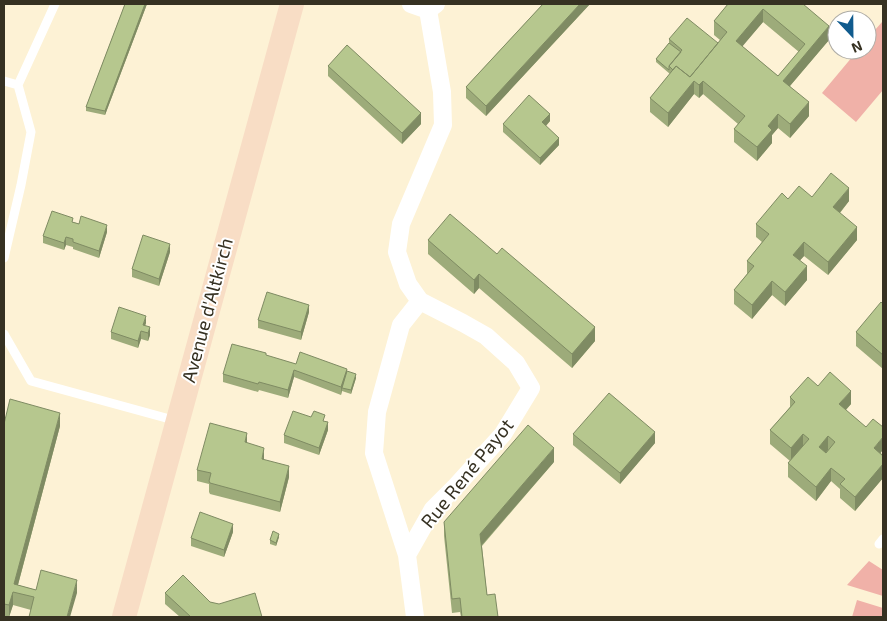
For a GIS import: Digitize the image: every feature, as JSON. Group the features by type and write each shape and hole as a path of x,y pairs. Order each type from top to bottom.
{"street":[{"name":"Avenue d'Altkirch","path":"124,617 292,4"},
{"path":"411,4 432,7 442,92 443,125 400,224 397,252 408,284 420,301"},
{"name":"Rue René Payot","path":"407,555 433,509 503,434 531,388 516,363 486,336 420,301 401,325 376,412 374,453 407,555 415,617"}],"lane":[{"path":"4,258 31,132 18,85 55,4"},
{"path":"4,81 18,85"},
{"path":"4,334 31,381 177,421"}],"shaded area":[{"path":"883,23 883,90 856,122 822,93 850,60 877,60 877,28"},
{"path":"869,561 883,570 883,596 847,585"},
{"path":"857,600 883,608 883,617 852,617"}],"building":[{"path":"125,4 145,4 105,111 86,107"},
{"path":"543,4 580,4 486,106 466,87"},
{"path":"728,4 803,4 827,24 827,28 783,81 809,102 790,124 778,114 768,126 772,130 757,147 734,129 745,116 703,81 699,85 694,81 668,113 650,98 676,66 690,77 727,32 714,21","holes":["763,9 805,44 778,76 736,41"]},
{"path":"687,18 718,43 690,77 676,66 673,70 669,66 682,50 669,39"},
{"path":"669,43 681,52 669,66 669,70 656,59"},
{"path":"347,45 421,113 402,133 328,66"},
{"path":"529,95 550,114 542,122 559,138 540,158 503,124"},
{"path":"831,173 849,188 833,207 857,227 828,262 804,242 793,255 807,266 785,292 772,281 752,305 734,290 754,266 747,261 769,234 756,224 782,193 788,199 799,186 812,197"},
{"path":"52,211 73,218 72,222 79,224 81,216 107,225 99,251 73,242 73,239 66,237 64,243 43,236"},
{"path":"450,214 497,254 502,248 595,327 572,354 479,274 474,280 428,240"},
{"path":"143,235 170,244 159,279 132,269"},
{"path":"267,292 309,305 301,332 258,320"},
{"path":"881,302 883,304 883,355 856,332"},
{"path":"119,307 146,316 143,325 150,327 148,333 141,331 138,341 111,332"},
{"path":"232,344 266,353 266,355 296,364 300,352 347,369 341,387 294,370 288,390 259,382 258,384 223,374"},
{"path":"347,371 356,374 351,390 342,388"},
{"path":"830,372 851,391 839,404 866,427 873,419 883,427 883,437 874,448 883,456 883,464 855,497 840,484 845,479 831,468 816,487 788,463 809,439 803,434 791,448 770,430 795,402 790,397 808,377 818,386","holes":["828,436 835,442 826,453 819,447"]},
{"path":"609,393 655,432 620,473 573,434"},
{"path":"10,399 60,413 14,584 36,590 41,570 77,580 67,617 29,617 34,597 13,592 9,605 4,604 4,424"},
{"path":"293,411 311,417 314,411 325,415 323,421 328,422 319,448 284,435"},
{"path":"210,423 247,433 245,442 264,448 262,459 289,466 280,502 210,483 211,473 197,470"},
{"path":"528,425 554,448 480,534 487,595 495,594 498,617 462,617 460,598 452,599 444,522"},
{"path":"200,512 233,524 224,550 191,538"},
{"path":"273,531 279,534 276,543 270,540"},
{"path":"183,575 210,602 219,604 255,593 262,617 191,617 165,593"}]}
